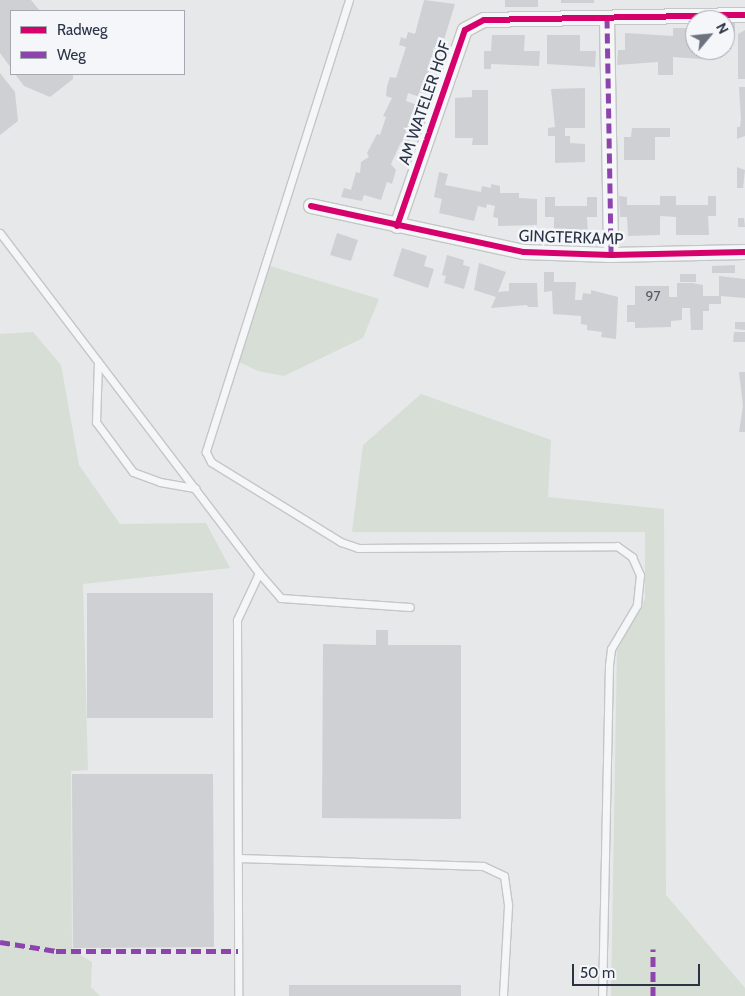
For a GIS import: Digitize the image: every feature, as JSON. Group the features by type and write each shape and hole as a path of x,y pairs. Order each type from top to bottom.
{"street":[{"name":"AM WATELER HOF","path":"397,226 464,30 484,20 745,15"},
{"path":"606,18 611,254"},
{"name":"GINGTERKAMP","path":"312,206 397,226 524,252 611,254 745,252"}],"lane":[{"path":"349,0 206,452 210,462 341,542 358,548 616,546 632,557 640,575 637,605 612,649 609,665 602,996"},
{"path":"0,233 259,572 281,598 410,607"},
{"path":"98,362 96,422 133,472 160,482 195,488"},
{"path":"238,996 237,620 259,572"},
{"path":"239,858 483,866 504,876 508,906 503,996"}],"shaded area":[{"path":"267,265 379,299 363,338 284,376 258,371 235,360"},
{"path":"33,332 61,365 79,465 120,524 206,523 230,568 83,584 88,770 71,771 72,950 92,962 91,987 100,996 0,996 0,334"},
{"path":"421,394 551,440 548,497 664,509 666,895 745,988 745,996 611,996 617,650 645,599 645,532 352,532 363,445"}],"building":[{"path":"0,0 31,0 39,10 10,10 10,67 0,53"},
{"path":"424,0 455,4 443,43 438,41 436,49 433,48 434,56 420,97 408,93 406,101 420,106 408,145 401,142 391,164 396,170 392,184 387,182 381,200 364,195 362,201 341,197 344,188 351,190 356,172 360,173 361,162 369,157 367,153 377,134 380,135 386,117 383,116 392,98 386,96 387,86 390,77 396,78 406,47 399,45 401,37 406,39 408,32 415,34"},
{"path":"505,0 538,0 538,7 505,7"},
{"path":"561,0 594,0 594,3 561,3"},
{"path":"673,28 685,28 685,58 673,57 673,75 658,75 658,62 617,65 618,50 625,50 625,33 673,36"},
{"path":"745,30 745,79 738,79 738,34"},
{"path":"492,35 525,35 524,51 540,51 539,66 491,64 491,69 484,69 484,51 491,51"},
{"path":"547,35 580,35 580,51 596,51 595,67 547,64"},
{"path":"0,73 15,92 18,121 0,135"},
{"path":"16,75 73,75 73,79 50,97 24,86"},
{"path":"739,87 745,87 745,136 737,139 737,127 740,127 741,120"},
{"path":"585,88 585,128 565,128 565,136 570,136 570,143 585,144 585,162 555,163 555,136 548,136 548,128 555,127 551,89"},
{"path":"472,90 488,90 488,145 472,145 473,138 455,138 455,98 472,97"},
{"path":"632,128 670,128 670,137 655,137 655,160 624,160 624,137 631,137"},
{"path":"737,167 745,170 743,188 737,188"},
{"path":"439,172 448,174 445,185 481,192 482,186 491,188 491,184 500,186 500,193 519,193 519,198 537,199 537,225 498,226 498,218 493,217 495,206 487,204 486,208 478,206 474,221 439,213 442,199 434,197"},
{"path":"619,196 627,197 627,205 660,205 660,196 676,196 676,205 708,205 708,196 716,196 716,216 708,216 709,235 676,235 676,217 660,216 660,235 628,236 627,217 620,217"},
{"path":"545,197 555,197 555,206 587,206 587,197 597,197 597,217 587,217 588,236 554,236 554,217 545,217"},
{"path":"738,218 744,218 745,227 738,227"},
{"path":"337,233 358,240 351,261 330,255"},
{"path":"402,248 427,256 424,266 434,269 428,288 393,276"},
{"path":"447,255 464,260 463,265 470,267 464,289 444,283 446,276 442,275"},
{"path":"479,263 506,272 498,292 509,291 509,283 537,283 538,307 528,307 527,305 491,308 496,297 474,290"},
{"path":"735,265 735,273 712,273 712,266"},
{"path":"544,272 554,272 554,282 576,282 575,300 582,300 583,293 591,294 591,290 618,297 616,339 601,337 602,332 587,330 587,325 581,324 581,316 553,314 552,291 544,292"},
{"path":"680,274 696,274 696,282 680,282"},
{"path":"719,276 745,279 745,298 721,296 721,304 709,304 709,311 703,311 703,330 691,330 690,308 682,308 682,320 671,321 671,327 635,328 635,322 627,322 627,305 635,305 635,286 669,286 669,297 677,297 677,283 692,283 703,285 703,296 719,296"},
{"path":"735,322 745,322 745,330 735,329"},
{"path":"734,332 745,332 745,342 733,342"},
{"path":"739,372 745,372 745,432 739,432 743,406"},
{"path":"87,593 213,593 213,718 87,718"},
{"path":"376,630 388,630 388,645 461,645 461,819 322,818 323,644 376,645"},
{"path":"72,774 213,774 214,947 73,948"},
{"path":"289,985 461,985 461,996 289,996"}],"marked path":[{"path":"607,18 611,255"},
{"path":"0,942 56,951 238,951"},
{"path":"653,949 653,996"}],"cycle path":[{"path":"397,226 465,30 484,20 745,15"},
{"path":"311,206 524,252 611,255 745,252"}]}
